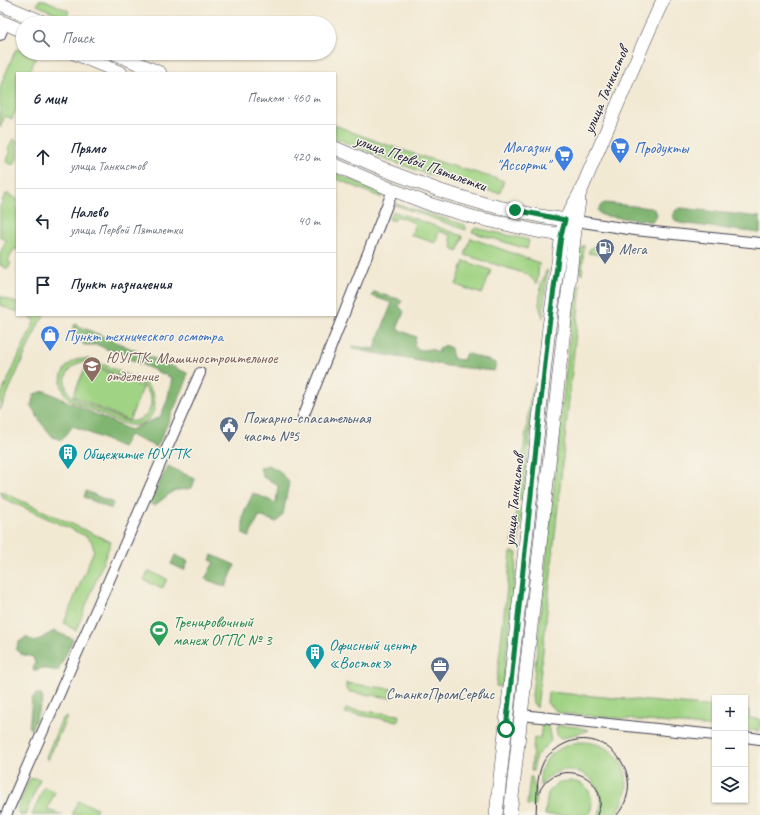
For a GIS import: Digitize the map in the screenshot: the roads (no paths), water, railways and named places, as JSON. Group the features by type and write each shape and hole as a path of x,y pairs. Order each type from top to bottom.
{"main road":[{"name":"улица Танкистов","path":"510,815 514,714 548,334 561,236 571,221 580,193 663,0"},
{"path":"16,29 2,26 9,4 32,16"},
{"path":"90,60 119,72"},
{"path":"130,60 158,72"},
{"name":"улица Первой Пятилетки","path":"336,148 398,175 444,192 485,204 571,221"},
{"name":"улица Первой Пятилетки","path":"336,165 432,205 473,217 561,236 574,237"},
{"name":"улица Танкистов","path":"496,815 514,714 574,237 571,221"}],"street":[{"path":"303,417 393,190"},
{"name":"улица Первой Пятилетки","path":"571,221 635,230 760,243"},
{"path":"574,237 590,224"},
{"path":"6,815 200,373"},
{"path":"514,714 712,734"},
{"path":"748,737 760,739"}],"tram line":[{"path":"536,815 539,774 545,759 553,751 571,741 587,740 603,744 615,754 624,767 628,782 626,798 617,815"},
{"path":"539,793 545,782 554,776 564,773 575,773 585,777 593,784 599,794 600,806 597,815"}],"place":[{"name":"Продукты","path":"620,164"},
{"name":"Магазин \"Ассорти\"","path":"564,172"},
{"name":"Мега","path":"605,265"},
{"name":"Пункт технического осмотра","path":"50,352"},
{"name":"ЮУГТК. Машиностроительное отделение","path":"92,383"},
{"name":"Пожарно-спасательная часть №5","path":"229,443"},
{"name":"Общежитие ЮУГТК","path":"68,470"},
{"name":"Тренировочный манеж ОГПС № 3","path":"159,647"},
{"name":"Офисный центр «Восток»","path":"315,670"},
{"name":"СтанкоПромСервис","path":"440,683"}]}
